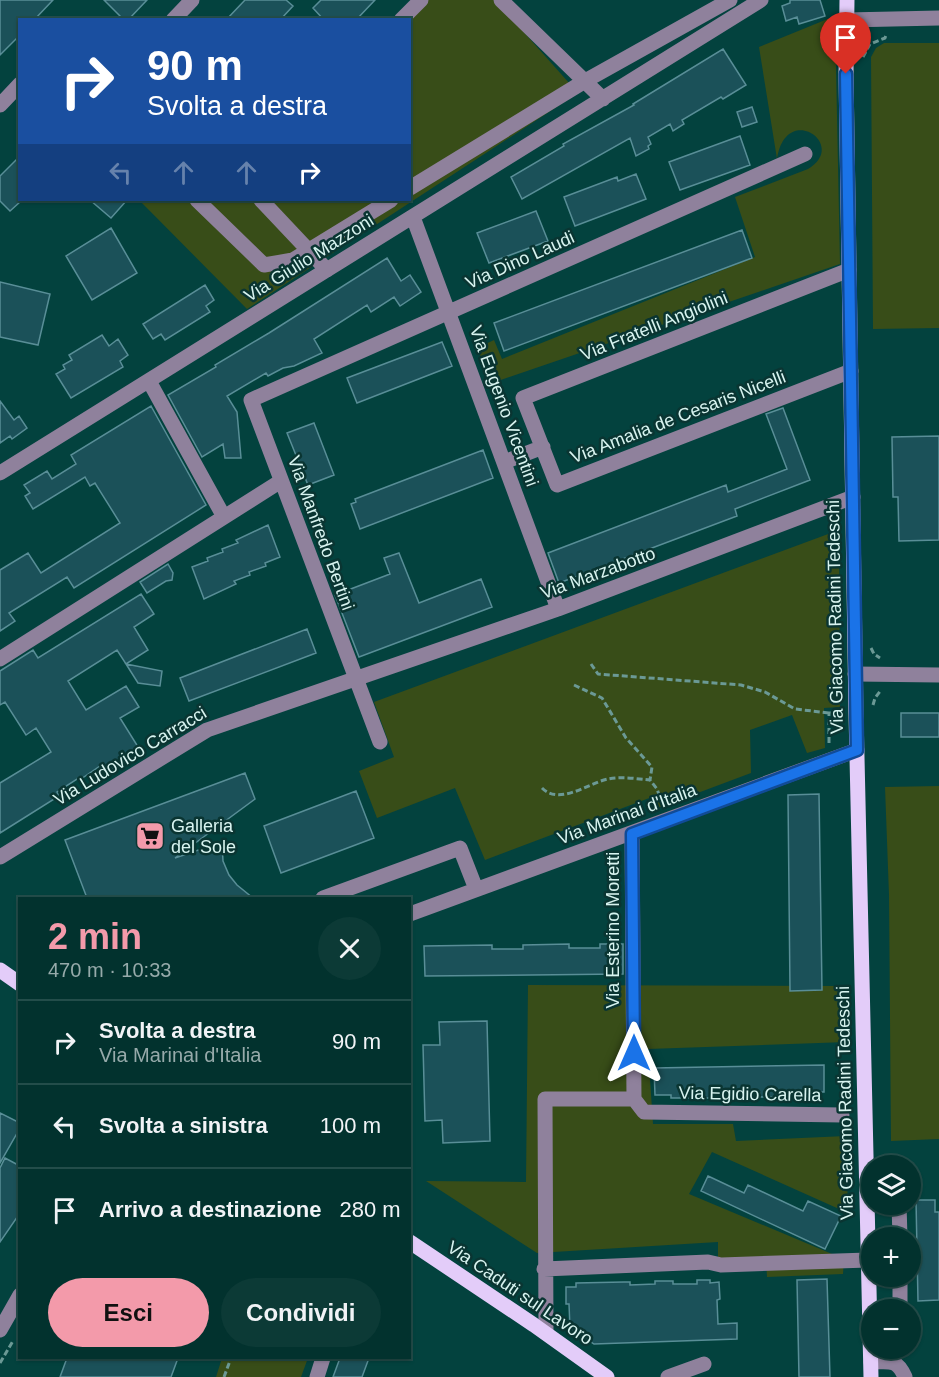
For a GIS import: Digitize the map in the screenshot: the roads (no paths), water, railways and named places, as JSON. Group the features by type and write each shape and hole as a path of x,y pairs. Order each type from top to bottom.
{"main road":[{"name":"Via Giacomo Radini Tedeschi","path":"847,0 855,674 869,1155"},
{"path":"0,970 18,983"},
{"name":"Via Caduti sul Lavoro","path":"411,1243 546,1333 607,1377"},
{"name":"Via Giacomo Radini Tedeschi","path":"869,1287 871,1369"}],"street":[{"path":"175,18 192,0"},
{"path":"403,18 421,0"},
{"path":"501,0 603,99"},
{"path":"411,187 585,81 730,0"},
{"name":"Via Giulio Mazzoni","path":"0,473 603,99 756,1"},
{"path":"847,20 939,18"},
{"path":"0,105 18,86"},
{"name":"Via Dino Laudi","path":"251,400 805,154"},
{"path":"198,201 264,265 293,261 389,201"},
{"path":"262,201 327,270"},
{"name":"Via Eugenio Vicentini","path":"413,217 558,609"},
{"name":"Via Fratelli Angiolini","path":"543,447 523,398 849,270"},
{"name":"Via Amalia de Cesaris Nicelli","path":"543,447 557,485 850,371"},
{"path":"149,381 224,517"},
{"name":"Via Manfredo Bertini","path":"251,400 354,679 380,742"},
{"path":"504,462 543,447"},
{"path":"0,659 281,481"},
{"name":"Via Marzabotto","path":"354,679 558,609 853,497"},
{"path":"855,674 939,675"},
{"name":"Via Ludovico Carracci","path":"0,857 207,730 354,679"},
{"name":"Via Marinai d'Italia","path":"411,914 857,750"},
{"name":"Via Esterino Moretti","path":"632,834 634,1099"},
{"path":"326,897 460,848 476,889"},
{"name":"Via Egidio Carella","path":"546,1333 545,1099 634,1099 644,1112 842,1115"},
{"path":"544,1269 708,1262 721,1264 861,1260"},
{"path":"0,1330 18,1298"},
{"path":"316,1377 323,1359"},
{"path":"871,1369 893,1361 903,1372"},
{"path":"668,1377 704,1364"}],"place":[{"name":"Galleria del Sole","path":"150,836"}]}
